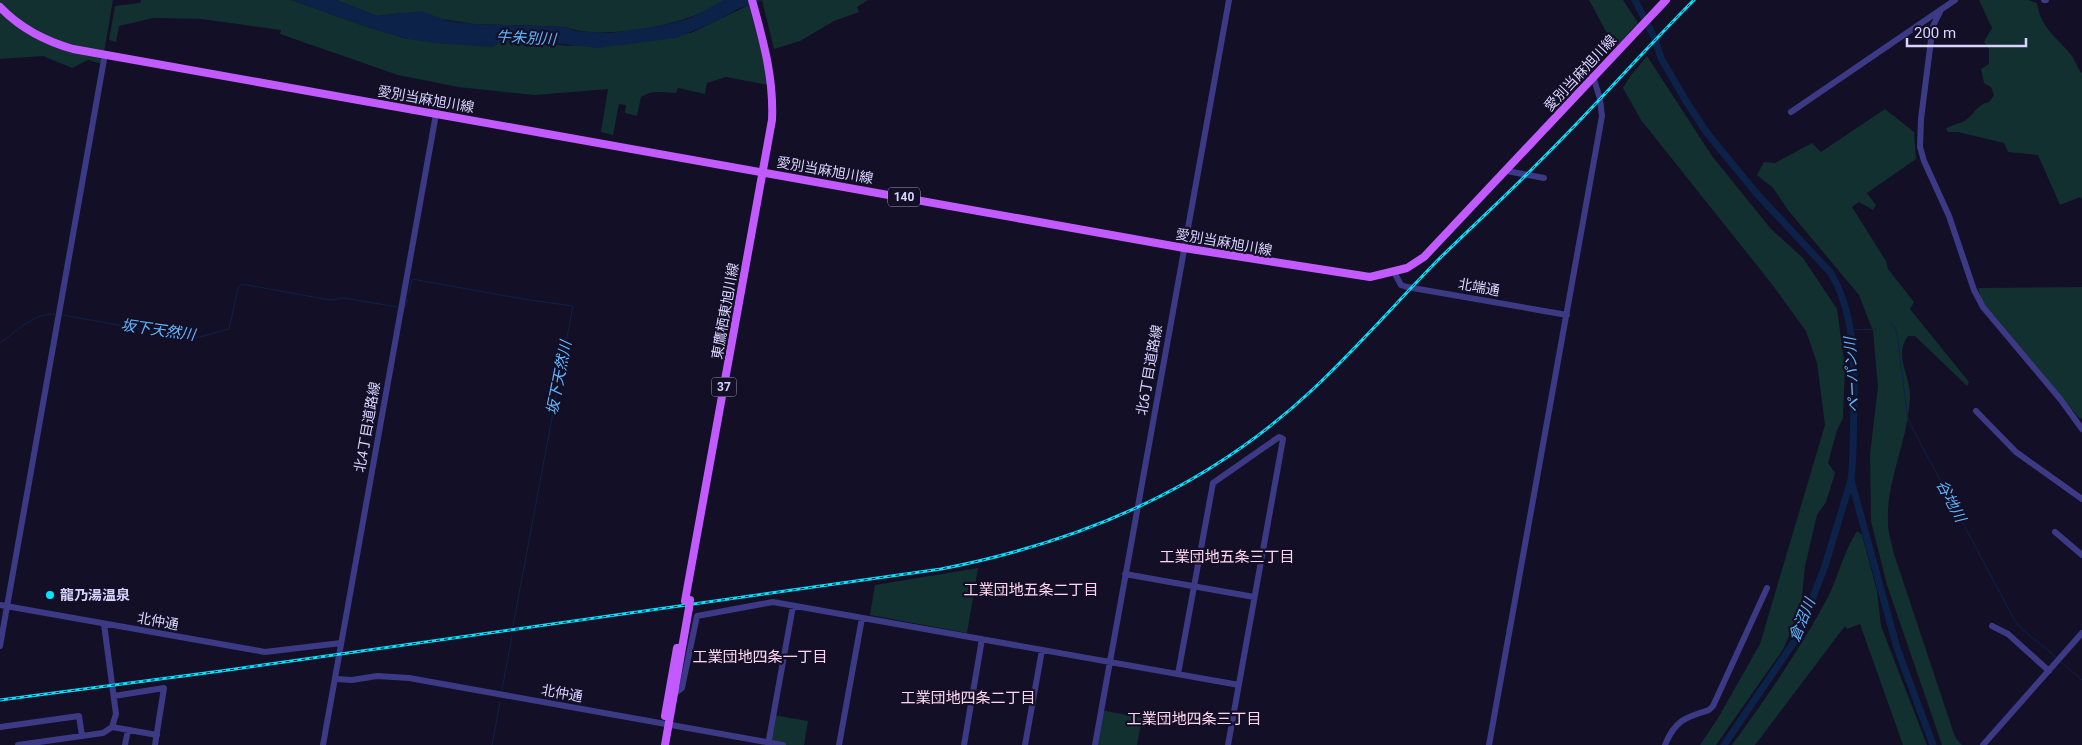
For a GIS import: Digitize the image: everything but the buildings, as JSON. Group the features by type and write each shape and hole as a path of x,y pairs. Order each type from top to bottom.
{"main road":[{"name":"東鷹栖東旭川線","path":"752,0 764,37"},
{"name":"東鷹栖東旭川線","path":"665,745 666,724 765,172 772,120 772,90 757,0"},
{"name":"愛別当麻旭川線","path":"0,7 18,23 36,35 73,49 1184,248 1344,275 1370,277 1407,268 1424,257 1666,0"},
{"name":"東鷹栖東旭川線","path":"660,745 674,694 687,604"}],"street":[{"name":"北6丁目道路線","path":"1095,745 1229,0"},
{"path":"1791,112 1955,0"},
{"path":"1940,12 1931,40 1919,136 1924,161 1950,216 1974,290 1983,307 2061,400 2082,429"},
{"path":"0,646 3,605 105,54"},
{"path":"1489,745 1602,116 1600,99 1593,76"},
{"name":"北4丁目道路線","path":"323,745 436,114"},
{"path":"1507,171 1544,178"},
{"name":"北端通","path":"1394,272 1401,284 1407,287 1567,315"},
{"path":"1976,411 2016,452 2082,499"},
{"path":"1178,674 1213,483 1278,437 1283,439 1228,745"},
{"path":"2055,532 2082,555"},
{"path":"1125,574 1254,597"},
{"path":"1664,745 1670,733 1683,719 1710,710 1713,706 1767,588"},
{"path":"674,694 682,688 697,616 772,602 1239,685"},
{"name":"北仲通","path":"3,605 265,652 341,643"},
{"path":"768,744 793,606"},
{"path":"839,745 862,618"},
{"path":"18,745 103,733 112,727 116,714 104,624"},
{"path":"1992,626 2008,634 2049,671"},
{"path":"1983,745 2082,633"},
{"path":"964,745 982,639"},
{"path":"1025,745 1042,650"},
{"name":"北仲通","path":"335,679 352,680 391,676 409,678 768,744 783,745"},
{"path":"114,696 164,688 155,745"},
{"path":"0,728 79,716 82,736"},
{"path":"112,727 157,735"},
{"path":"125,745 128,730"}],"green space":[{"path":"0,0 113,0 102,64 88,60 72,68 43,56 0,59"},
{"path":"141,0 292,0 364,26 408,39 524,40 567,46 691,33 749,5 763,57 768,85 726,77 707,83 705,94 678,88 676,93 649,93 641,97 637,116 625,113 626,105 619,104 613,135 601,132 608,89 535,95 458,87 398,75 280,34 281,30 201,19 153,18 119,26 116,42 109,40 115,6 140,3"},
{"path":"336,0 725,0 710,9 670,23 647,28 602,32 582,31 566,27 474,24 402,13 377,16"},
{"path":"762,0 868,0 857,7 859,12 834,21 800,41 774,49"},
{"path":"1589,0 1623,0 1638,23 1615,48"},
{"path":"1979,0 2028,0 2037,3 2042,20 2050,32 2072,56 2082,73 2082,199 2080,197 2060,205 2038,155 2008,152 2004,143 1958,132 1948,132 1946,129 1966,120 1979,107 1989,102 1994,95 1991,87 1984,83 1981,69 1989,64 1989,49 1984,42 1992,28"},
{"path":"1647,56 1712,156 1771,229 1803,258 1837,309 1845,367 1843,418 1837,430 1828,463 1835,473 1826,502 1817,515 1805,566 1801,606 1784,648 1716,745 1700,745 1718,718 1760,644 1825,425 1817,363 1806,331 1771,283 1641,120 1623,88"},
{"path":"1885,109 1914,132 1916,159 1867,193 1876,205 1873,210 1859,202 1852,207 1886,261 1888,269 1914,302 1910,309 1969,382 1967,386 1915,336 1908,336 1902,351 1902,359 1910,390 1910,398 1888,507 1889,535 1894,554 1955,737 1962,745 1942,745 1887,585 1871,521 1870,454 1878,387 1873,331 1859,295 1788,210 1773,188 1757,175 1764,162 1775,163 1812,143 1821,152"},
{"path":"2082,287 2082,418 2080,419 1982,301 1978,288"},
{"path":"1857,531 1862,535 1877,591 1881,626 1927,745 1903,745 1860,624 1847,629 1845,626 1755,745 1732,745 1783,673 1806,635 1828,597"},
{"path":"978,568 967,633 870,615 875,585"},
{"path":"1101,710 1142,718 1137,745 1095,745"},
{"path":"773,715 808,721 804,745 783,745 768,742"}],"water":[{"name":"牛朱別川","path":"292,0 336,0 377,16 421,11 448,21 474,24 566,27 575,31 609,33 659,26 688,19 725,0 764,0 738,9 715,22 676,38 598,48 524,40 503,40 493,47 408,39 364,26"}],"waterway":[{"name":"ペーパン川","path":"1635,0 1655,39 1661,58 1707,133 1757,194 1830,272 1838,287 1848,319 1853,352 1854,403 1851,480 1897,648 1933,745"},
{"name":"坂下天然川","path":"409,293 412,279 573,306 513,626"},
{"name":"坂下天然川","path":"63,315 196,338 229,329 238,288 242,284 331,300 344,298 397,307"},
{"name":"坂下天然川","path":"404,309 408,298"},
{"name":"坂下天然川","path":"0,343 19,328 40,316 55,314"},
{"name":"谷地川","path":"1890,323 1894,326 1897,333 1908,420 2015,621 2056,657"},
{"name":"谷地川","path":"1850,330 1877,329"},
{"name":"倉沼川","path":"1724,745 1798,636 1825,566 1851,480"},
{"name":"坂下天然川","path":"502,690 512,636"},
{"name":"谷地川","path":"2061,662 2082,680"},
{"name":"坂下天然川","path":"492,745 500,702"}],"railway":[{"path":"0,700 221,671 941,569 1043,544 1091,527 1139,507 1184,483 1228,456 1271,426 1311,391 1359,344 1436,262 1560,141 1694,0"}],"place":[{"name":"龍乃湯温泉","path":"50,595"}],"district":[{"name":"工業団地五条三丁目","path":"1227,557"},
{"name":"工業団地五条二丁目","path":"1031,590"},
{"name":"工業団地四条一丁目","path":"760,657"},
{"name":"工業団地四条二丁目","path":"968,698"},
{"name":"工業団地四条三丁目","path":"1194,719"}]}
